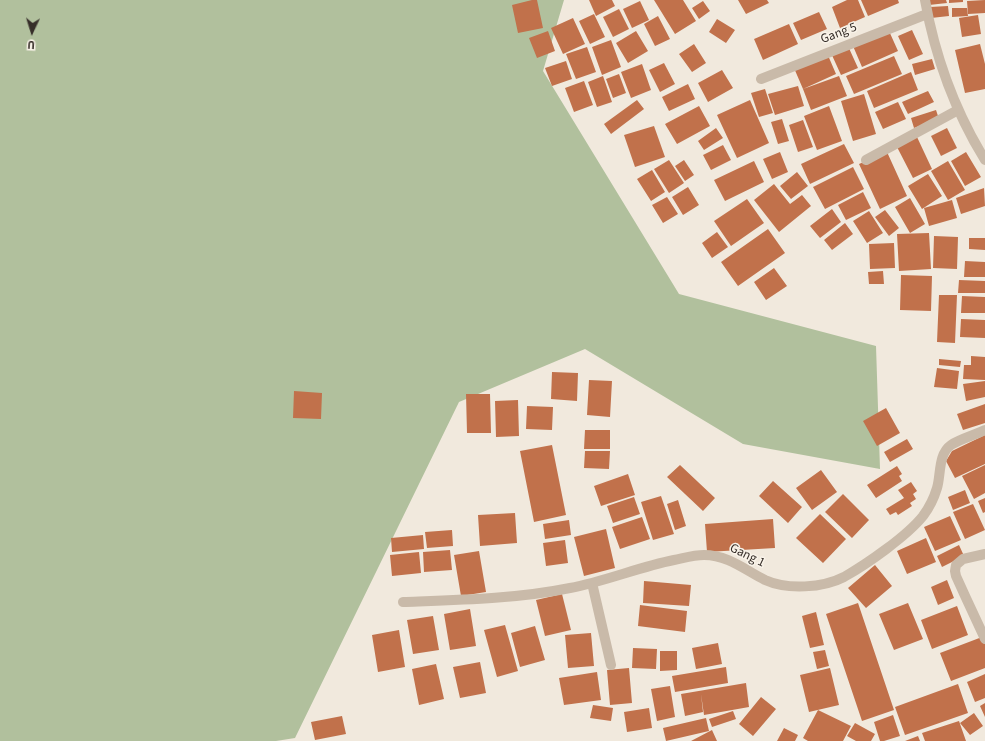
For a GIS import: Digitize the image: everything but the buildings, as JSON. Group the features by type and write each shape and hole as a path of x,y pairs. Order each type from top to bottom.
{"street":[{"path":"925,0 927,14 941,64 958,110 985,160"},
{"name":"Gang 5","path":"761,79 927,14"},
{"path":"866,160 958,110"},
{"name":"Gang 1","path":"403,602 498,598 563,589 592,583 655,564 703,555 723,558 734,562 766,580 784,585 801,586 830,583 847,575 875,557 914,525 923,516 931,503 937,488 942,459 950,446 985,430"},
{"path":"985,554 963,559 956,565 955,571 985,638"},
{"path":"592,583 612,665"}],"green space":[{"path":"0,0 564,0 543,71 679,294 876,346 880,469 743,444 585,349 459,402 295,738 276,741 0,741"}]}
